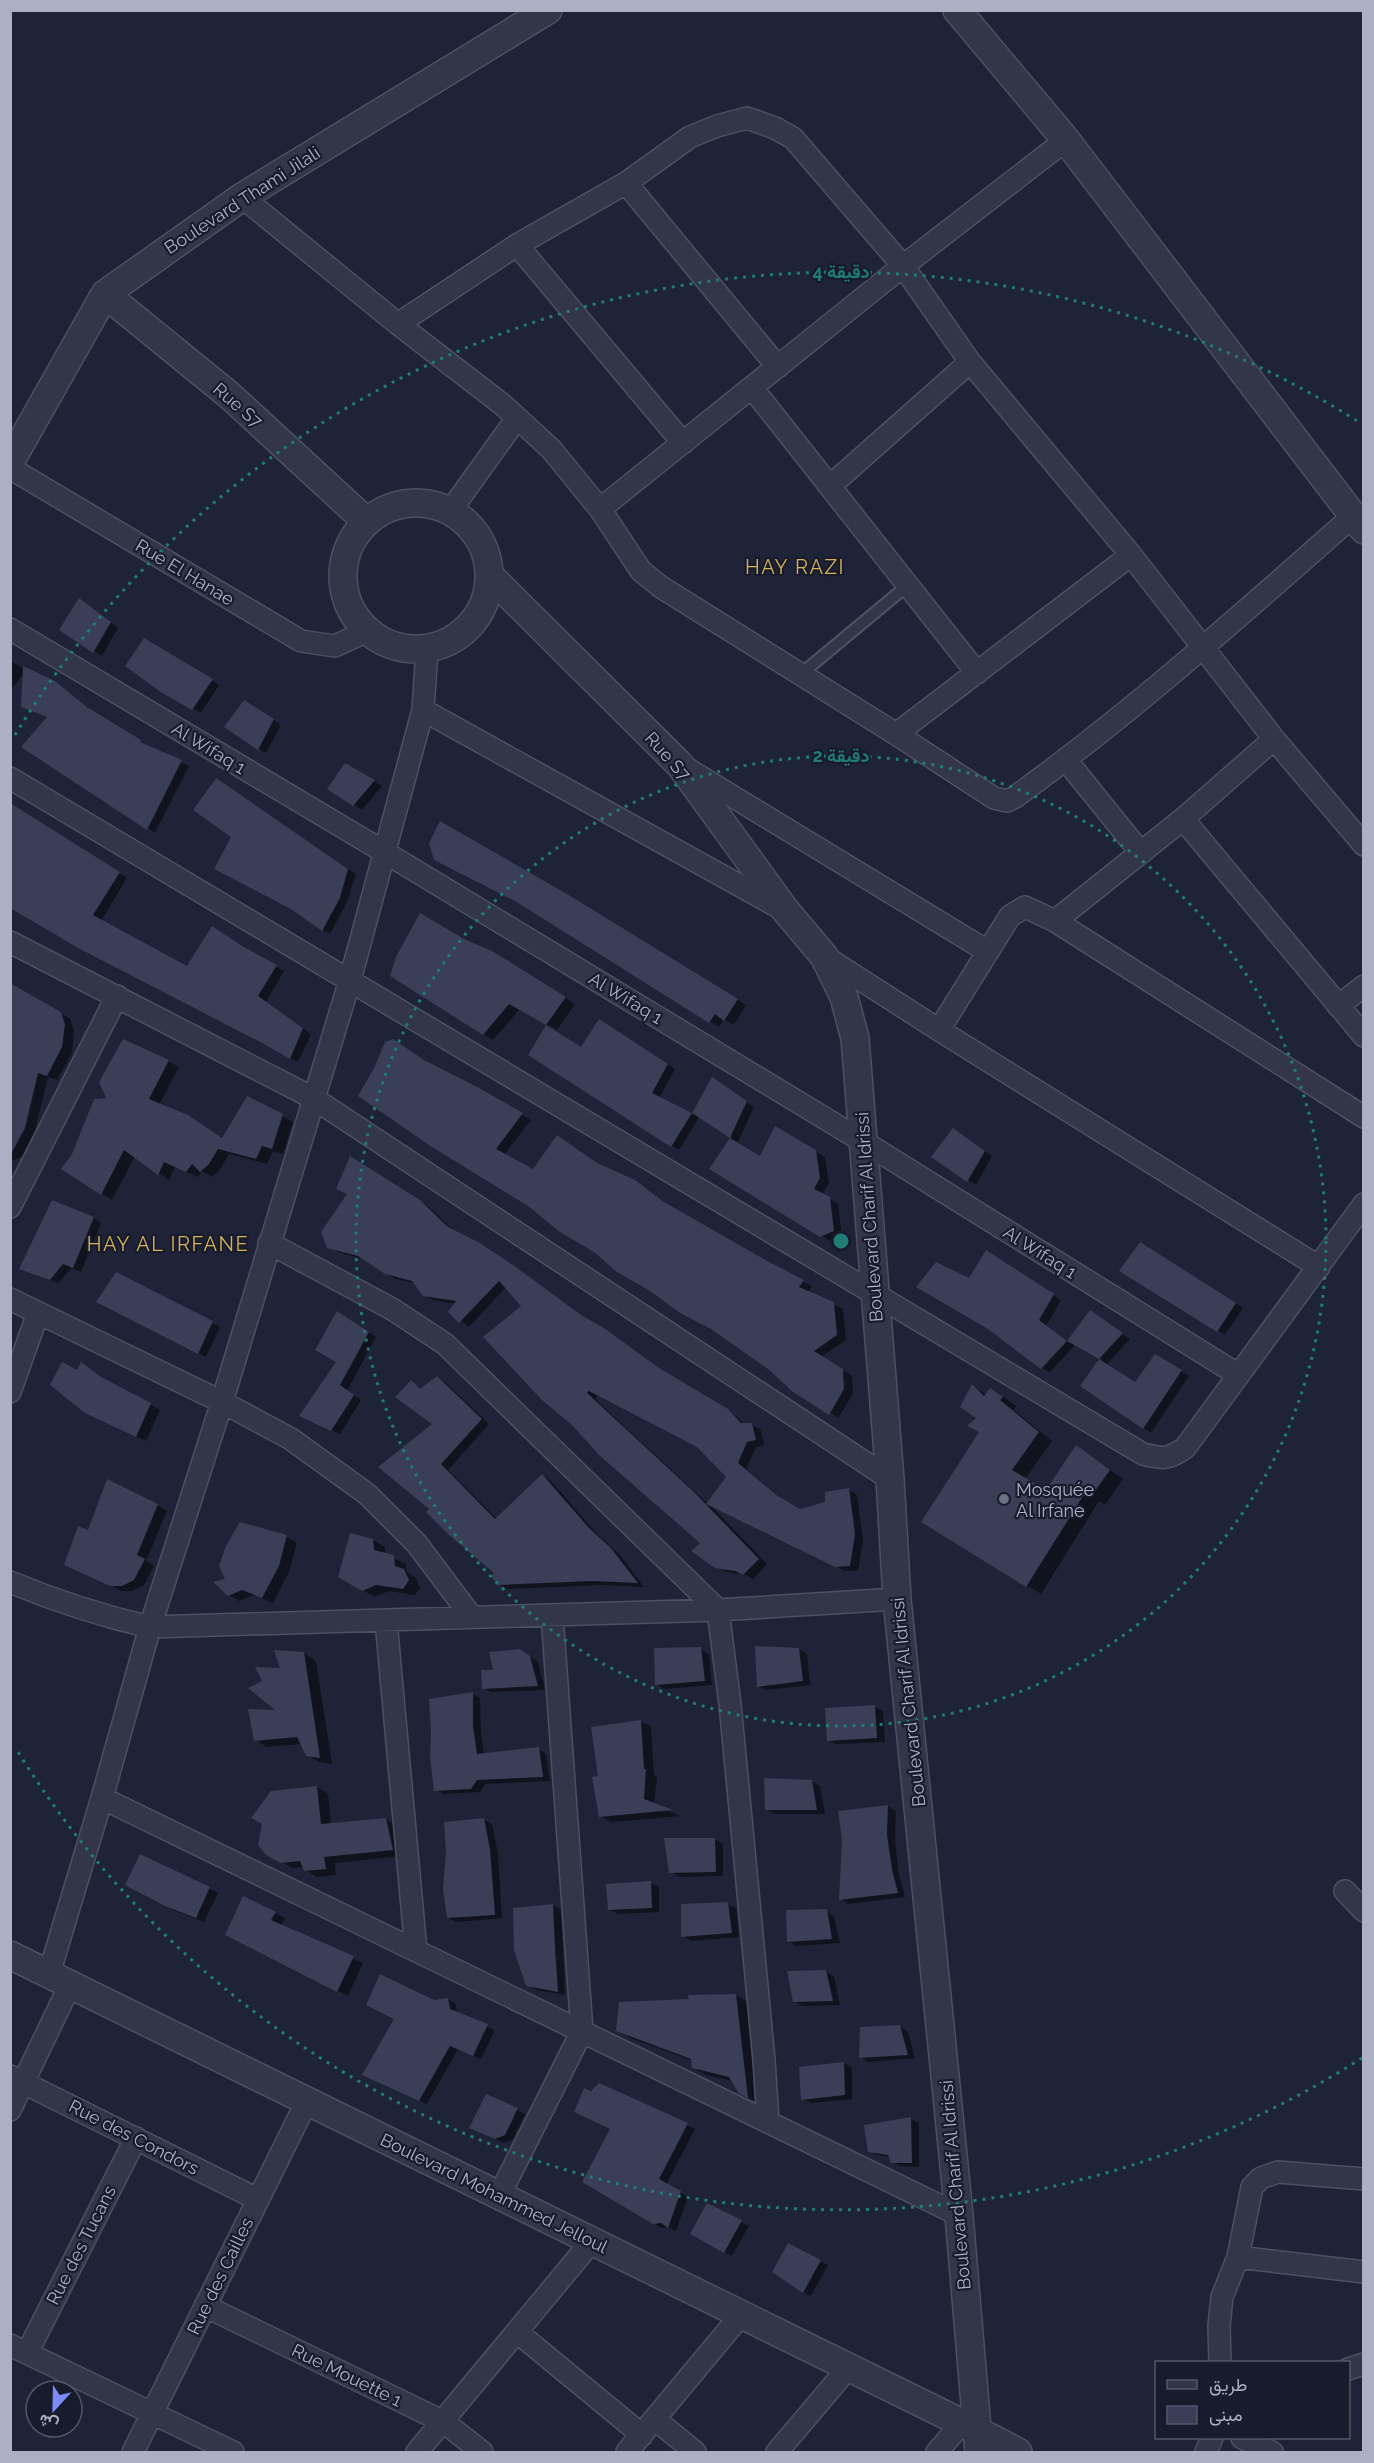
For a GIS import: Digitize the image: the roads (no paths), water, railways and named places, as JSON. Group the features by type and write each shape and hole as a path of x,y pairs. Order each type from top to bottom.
{"street":[{"path":"242,197 518,418 551,449 600,510 641,571 661,587 994,798 1007,801 1016,797 1066,760 1358,524 1065,140 957,10"},
{"name":"Boulevard Thami Jilali","path":"10,462 105,294 242,197 539,13"},
{"path":"398,324 517,246 626,183 690,137 717,126 747,118 794,138 903,266 970,362 1131,555 1274,739 1364,845"},
{"path":"600,510 903,266 1065,140"},
{"path":"626,183 778,367"},
{"path":"517,246 683,442"},
{"name":"Rue S7","path":"105,294 229,395 367,522"},
{"path":"830,486 970,362"},
{"path":"753,389 977,673"},
{"path":"451,510 518,418"},
{"name":"Rue El Hanae","path":"10,468 301,641 335,646 367,631"},
{"path":"411,503 435,505 451,510 474,532 486,553 490,576 487,597 478,616 464,631 447,642 427,648 405,648 385,642 367,631 352,611 344,588 344,564 352,541 367,522 388,509 411,503"},
{"path":"896,734 1131,555"},
{"name":"Rue S7","path":"490,576 680,765 786,911 824,956"},
{"name":"Al Wifaq 1","path":"10,629 864,1142 1237,1374"},
{"path":"10,2110 17,2079 60,1979 102,1798 150,1627 222,1402 350,980 423,710 427,648"},
{"path":"423,710 786,911"},
{"path":"1055,921 1183,819 1274,739"},
{"path":"1066,760 1141,853"},
{"path":"680,765 987,951"},
{"path":"10,778 1143,1454 1163,1459 1172,1457 1185,1448 1237,1374 1364,1204"},
{"path":"1183,819 1364,1036"},
{"path":"939,1030 1010,916 1025,907 1055,921 1364,1117"},
{"path":"10,942 313,1098 890,1479"},
{"path":"824,956 1319,1267"},
{"name":"Boulevard Charif Al Idrissi","path":"824,956 844,998 855,1038 890,1479 897,1599 959,2215 973,2435"},
{"path":"1338,1006 1364,986"},
{"path":"10,1207 117,996"},
{"path":"269,1243 392,1309 445,1344 718,1610 732,1716 768,2122"},
{"path":"10,1299 222,1402 291,1439 367,1494 417,1544 471,1616"},
{"path":"10,1392 38,1313"},
{"path":"10,1582 40,1595 112,1618 150,1627 255,1622 386,1621 471,1616 718,1610 897,1599"},
{"path":"500,2196 582,2031 552,1615"},
{"path":"386,1621 416,1951"},
{"path":"102,1798 959,2215"},
{"path":"1345,1891 1364,1911"},
{"name":"Boulevard Mohammed Jelloul","path":"10,1955 849,2367 973,2435 1018,2452"},
{"name":"Rue des Condors","path":"17,2079 257,2199"},
{"name":"Rue des Cailles","path":"134,2452 307,2101"},
{"name":"Rue des Tucans","path":"19,2349 136,2138"},
{"path":"1220,2361 1219,2326 1222,2297 1238,2257 1252,2187 1261,2178 1278,2172 1364,2179"},
{"path":"417,2452 592,2241"},
{"path":"1238,2257 1364,2272"},
{"name":"Rue Mouette 1","path":"205,2306 444,2422 483,2452"},
{"path":"627,2452 741,2315"},
{"path":"517,2332 649,2428 695,2452"},
{"path":"19,2349 233,2452"},
{"path":"777,2452 849,2367"},
{"path":"937,2452 973,2435"},
{"path":"1244,2439 1272,2452"}],"lane":[{"path":"801,674 909,585"}],"place":[{"name":"Mosquée Al Irfane","path":"1004,1499"}],"district":[{"name":"HAY RAZI","path":"795,567"},
{"name":"HAY AL IRFANE","path":"168,1244"}]}
